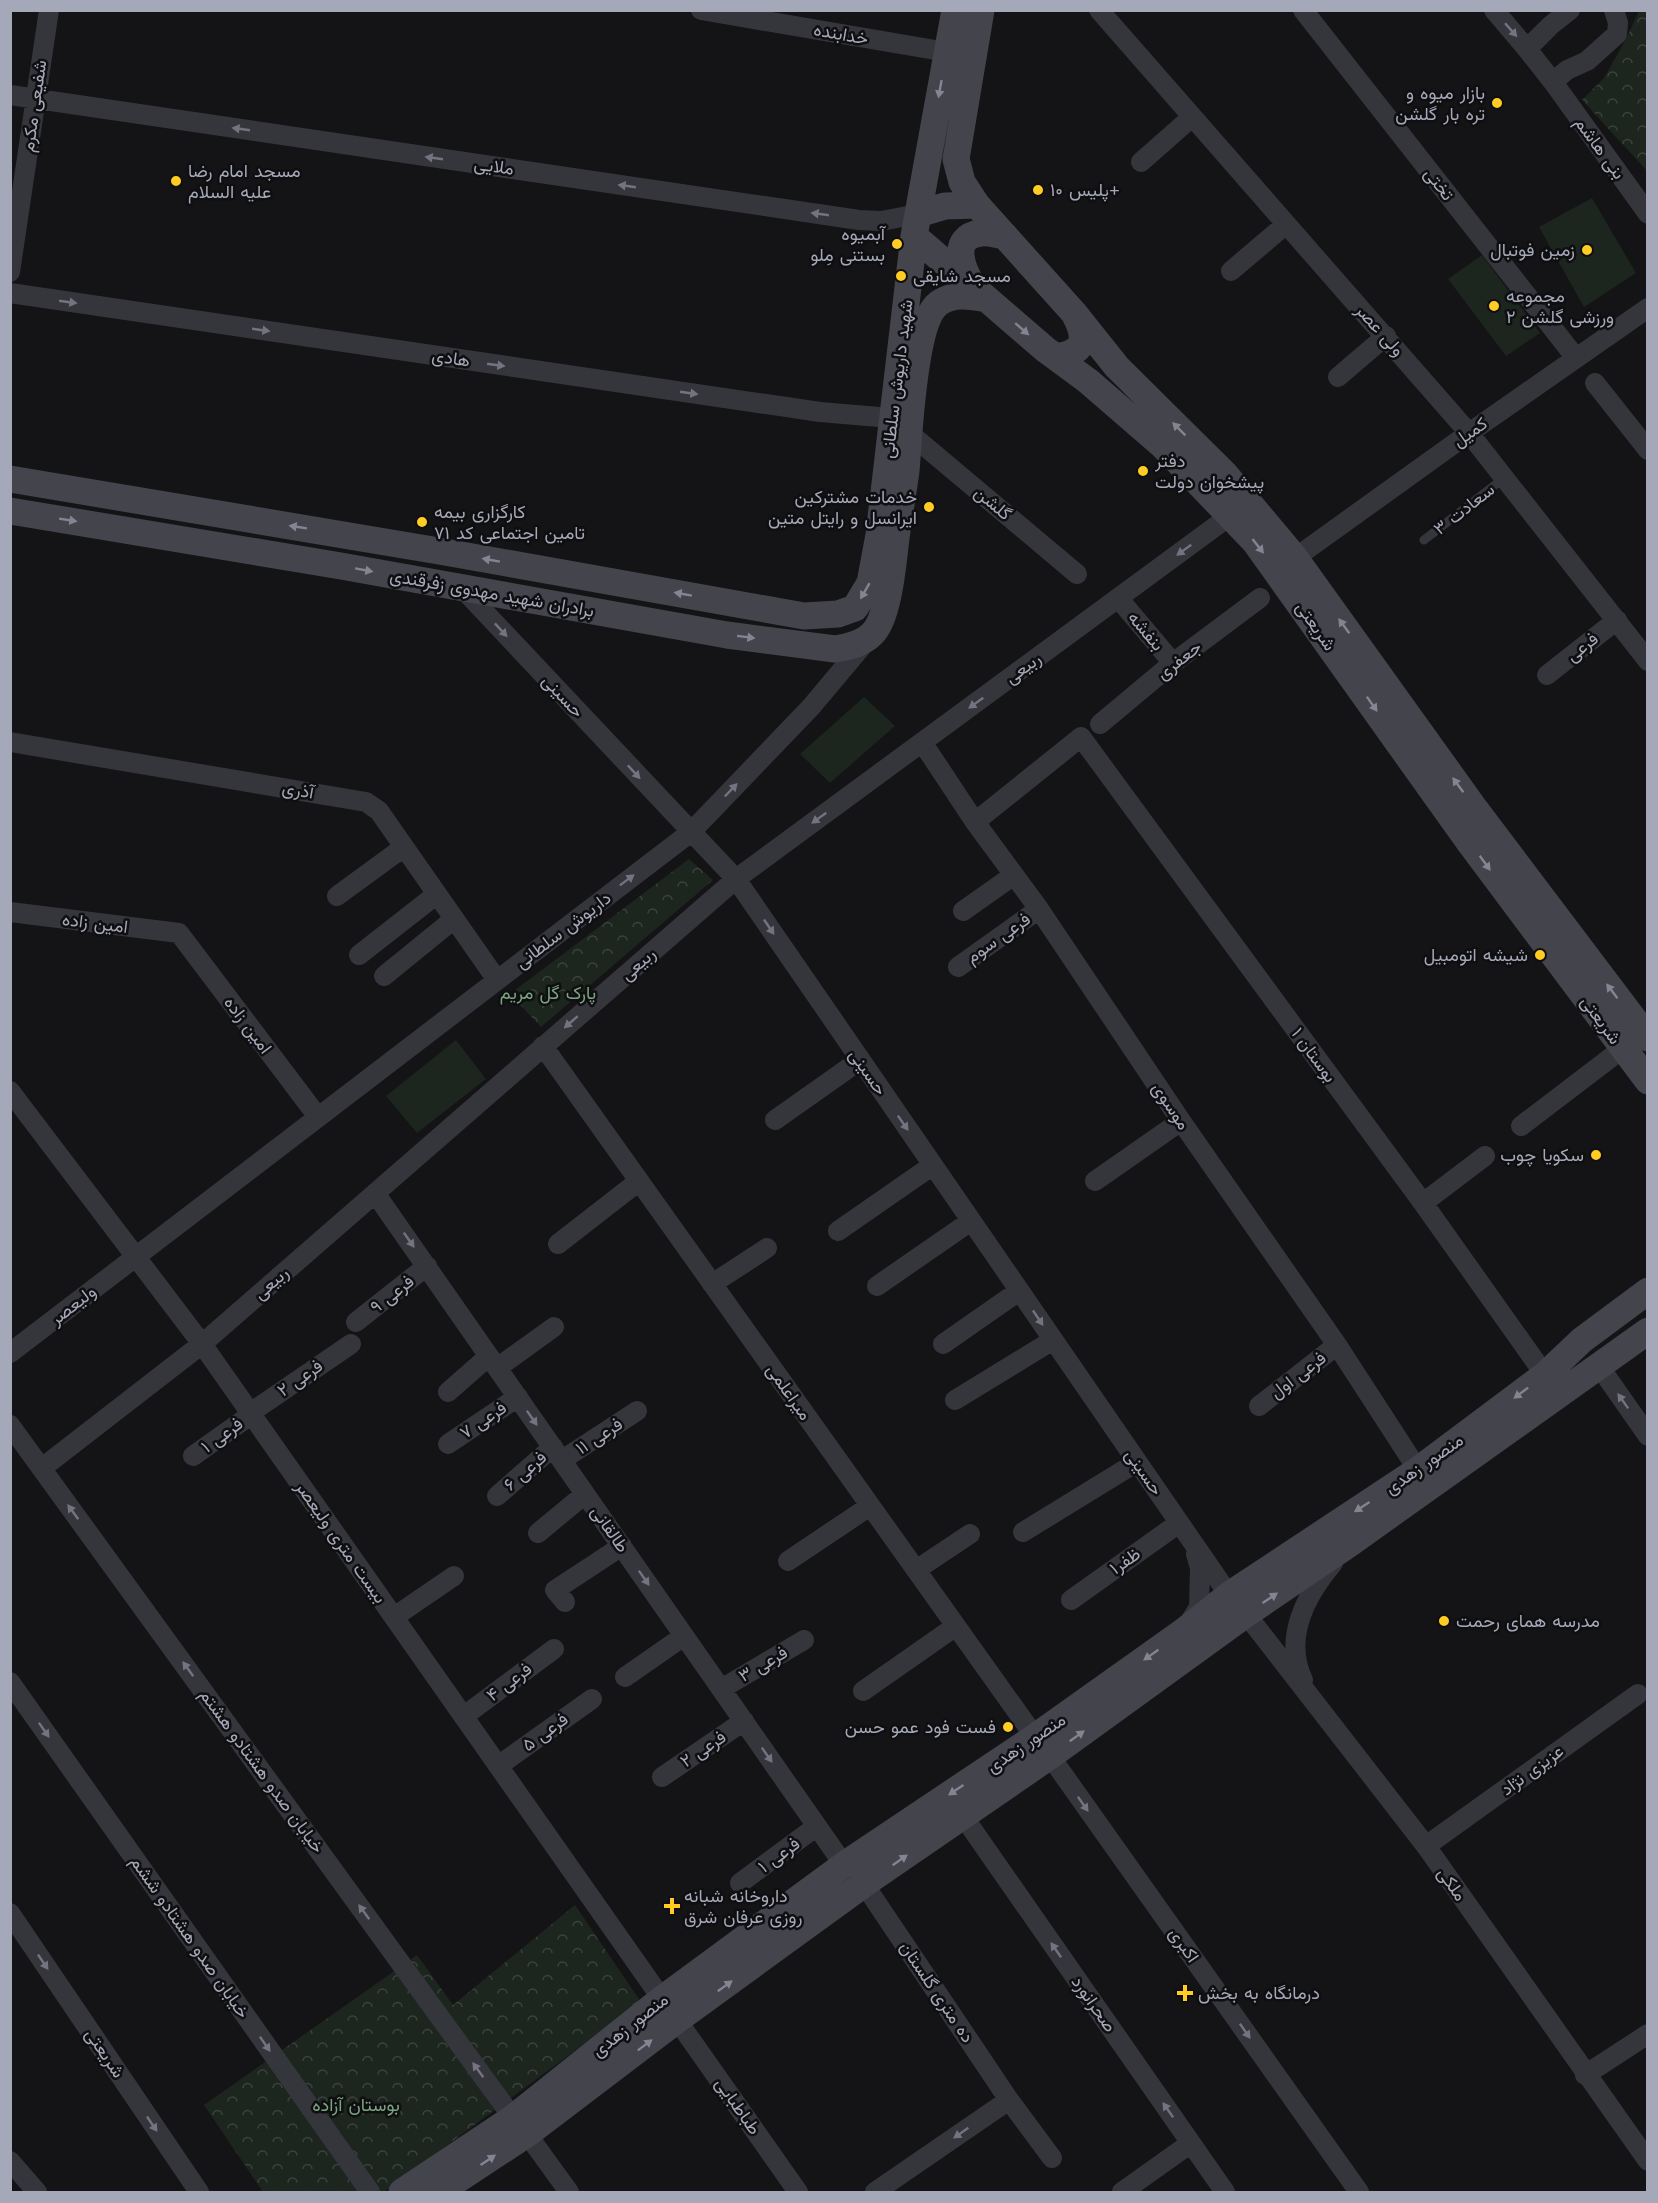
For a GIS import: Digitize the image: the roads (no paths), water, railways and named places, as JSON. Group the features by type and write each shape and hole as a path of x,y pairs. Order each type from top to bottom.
{"main road":[{"name":"شهید داریوش سلطانی","path":"887,536 900,424 916,225 955,10"},
{"path":"947,52 973,56 981,10"},
{"name":"شریعتی","path":"973,56 956,159 962,182 977,205 1074,313 1117,368 1224,473 1295,558 1475,809 1647,1038"},
{"name":"ملایی","path":"916,225 945,206 977,205"},
{"name":"شریعتی","path":"916,225 980,293 1162,445 1255,542 1469,842 1647,1081"},
{"path":"980,293 964,271 960,256 962,246 971,235 983,232 1005,236"},
{"name":"شهید داریوش سلطانی","path":"900,424 928,320 936,304 958,296 980,293"},
{"path":"1046,350 1056,357 1070,355 1080,349 1083,339 1082,327 1074,313"},
{"name":"برادران شهید مهدوی زفرقندی","path":"10,479 439,551 804,616 838,614 855,608 870,583 887,536"},
{"name":"برادران شهید مهدوی زفرقندی","path":"10,511 461,587 727,635 835,649 852,647 872,634"},
{"path":"872,634 881,621 893,570 887,536"},
{"path":"439,551 461,587"},
{"path":"1582,1340 1597,1313 1647,1270"},
{"name":"منصور زهدی","path":"439,2193 520,2126 670,2010 844,1865 1042,1747 1545,1375 1582,1340 1647,1291"},
{"name":"منصور زهدی","path":"670,2010 864,1884 963,1816 1042,1747 1184,1631 1349,1544 1647,1331"},
{"name":"منصور زهدی","path":"402,2193 520,2126"}],"street":[{"name":"شفیعی مکرم","path":"10,272 49,10"},
{"name":"خدابنده","path":"701,10 947,52"},
{"name":"ولی عصر","path":"1099,10 1469,433 1647,661"},
{"name":"تختی","path":"1303,10 1576,358"},
{"path":"1494,10 1527,49 1570,10"},
{"path":"1553,82 1567,70 1587,61 1617,34 1618,23 1614,10"},
{"name":"بنی هاشم","path":"1527,49 1647,214"},
{"name":"ملایی","path":"10,95 859,220 916,225"},
{"path":"1141,162 1192,117"},
{"path":"1231,271 1285,225"},
{"name":"هادی","path":"10,293 900,424"},
{"name":"کمیل","path":"1295,558 1647,308"},
{"path":"1338,377 1386,336"},
{"path":"1595,383 1647,450"},
{"name":"گلشن","path":"900,424 1077,574"},
{"name":"ربیعی","path":"42,1468 202,1344 736,879 1231,515"},
{"name":"حسینی","path":"461,587 736,879 1237,1604"},
{"name":"بنفشه","path":"1118,598 1173,663"},
{"name":"جعفری","path":"1100,724 1173,663 1260,598"},
{"name":"فرعی","path":"1546,675 1617,620"},
{"name":"داریوش سلطانی","path":"136,1257 690,832 811,708 872,634"},
{"name":"بوستان ۱","path":"975,822 1081,737 1423,1203 1545,1375"},
{"name":"آذری","path":"10,742 366,802 379,811 497,980"},
{"name":"موسوی","path":"922,742 975,822 1039,909 1180,1121 1337,1345 1418,1470"},
{"path":"337,896 404,847"},
{"path":"963,911 1014,875"},
{"path":"359,955 437,894"},
{"name":"فرعی سوم","path":"958,967 1039,909"},
{"name":"امين زاده","path":"10,912 179,933"},
{"path":"384,976 454,918"},
{"name":"امین زاده","path":"179,933 318,1117"},
{"name":"میراعلمی","path":"543,1047 1042,1747"},
{"path":"1521,1126 1622,1049"},
{"path":"775,1120 860,1060"},
{"name":"بیست متری ولیعصر","path":"10,1091 202,1344 670,2010"},
{"path":"1095,1181 1180,1121"},
{"path":"1423,1203 1485,1156"},
{"path":"838,1231 933,1165"},
{"path":"558,1244 639,1181"},
{"name":"طالقانی","path":"375,1192 844,1865"},
{"path":"877,1286 971,1221"},
{"path":"712,1284 767,1248"},
{"name":"ولیعصر","path":"10,1353 136,1257"},
{"name":"فرعی ۹","path":"356,1322 427,1266"},
{"path":"943,1344 1019,1291"},
{"path":"448,1392 493,1362 554,1327"},
{"path":"955,1400 1053,1340"},
{"name":"فرعی ۲","path":"251,1413 351,1344"},
{"name":"فرعی اول","path":"1258,1406 1337,1345"},
{"path":"1599,1366 1647,1436"},
{"name":"فرعی ۷","path":"448,1444 518,1397"},
{"name":"فرعی ۱۱","path":"557,1454 637,1411"},
{"name":"فرعی ۱","path":"193,1456 251,1413"},
{"name":"خیابان صدو هشتادو هشتم","path":"10,1425 569,2193"},
{"name":"فرعی ۶","path":"496,1496 557,1454"},
{"path":"1023,1532 1137,1462"},
{"path":"538,1533 585,1494"},
{"path":"788,1561 870,1506"},
{"name":"ظفر۱","path":"1071,1600 1179,1523"},
{"path":"916,1570 970,1534"},
{"path":"1184,1631 1199,1607 1201,1591 1200,1568 1192,1542"},
{"path":"1311,1696 1297,1662 1295,1643 1301,1613 1316,1584 1349,1544"},
{"path":"565,1602 555,1590 622,1546"},
{"path":"394,1617 454,1576"},
{"name":"ملکی","path":"1237,1604 1426,1846 1647,2162"},
{"path":"863,1692 956,1626"},
{"path":"625,1677 684,1636"},
{"name":"فرعی ۳","path":"721,1689 804,1640"},
{"name":"فرعی ۴","path":"464,1716 554,1649"},
{"name":"خیابان صدو هشتادو ششم","path":"10,1682 370,2193"},
{"name":"عزیزی نژاد","path":"1426,1846 1638,1694"},
{"name":"فرعی ۵","path":"498,1766 592,1699"},
{"name":"فرعی ۲","path":"662,1777 744,1721"},
{"name":"اکبری","path":"1042,1747 1359,2193"},
{"name":"صحرانورد","path":"963,1816 1225,2193"},
{"name":"فرعی ۱","path":"740,1883 817,1826"},
{"name":"ده متری گلستان","path":"864,1884 1009,2100 1052,2158"},
{"name":"شریعتی","path":"10,1913 199,2193"},
{"name":"طباطبایی","path":"670,2010 798,2193"},
{"path":"1585,2075 1647,2034"},
{"path":"875,2193 1009,2100"},
{"path":"1122,2193 1191,2143"},
{"path":"10,2161 37,2193"}],"lane":[{"name":"سعادت ۳","path":"1424,540 1504,478"}],"place":[{"name":"بازار میوه و تره بار گلشن","path":"1497,103"},
{"name":"مسجد امام رضا علیه السلام","path":"176,181"},
{"name":"پلیس ۱۰+","path":"1038,190"},
{"name":"آبمیوه بستنی مِلو","path":"897,244"},
{"name":"زمین فوتبال","path":"1587,250"},
{"name":"مسجد شایقی","path":"901,276"},
{"name":"مجموعه ورزشی گلشن ۲","path":"1494,306"},
{"name":"دفتر پیشخوان دولت","path":"1143,471"},
{"name":"خدمات مشترکین ایرانسل و رایتل متین","path":"929,507"},
{"name":"کارگزاری بیمه تامین اجتماعی کد ۷۱","path":"422,522"},
{"name":"شیشه اتومبیل","path":"1540,955"},
{"name":"سکویا چوب","path":"1596,1155"},
{"name":"مدرسه همای رحمت","path":"1444,1621"},
{"name":"فست فود عمو حسن","path":"1008,1727"},
{"name":"داروخانه شبانه روزی عرفان شرق","path":"672,1906"},
{"name":"درمانگاه به بخش","path":"1185,1993"}],"park label":[{"name":"پارک گل مریم","path":"548,993"},
{"name":"بوستان آزاده","path":"356,2105"}]}
